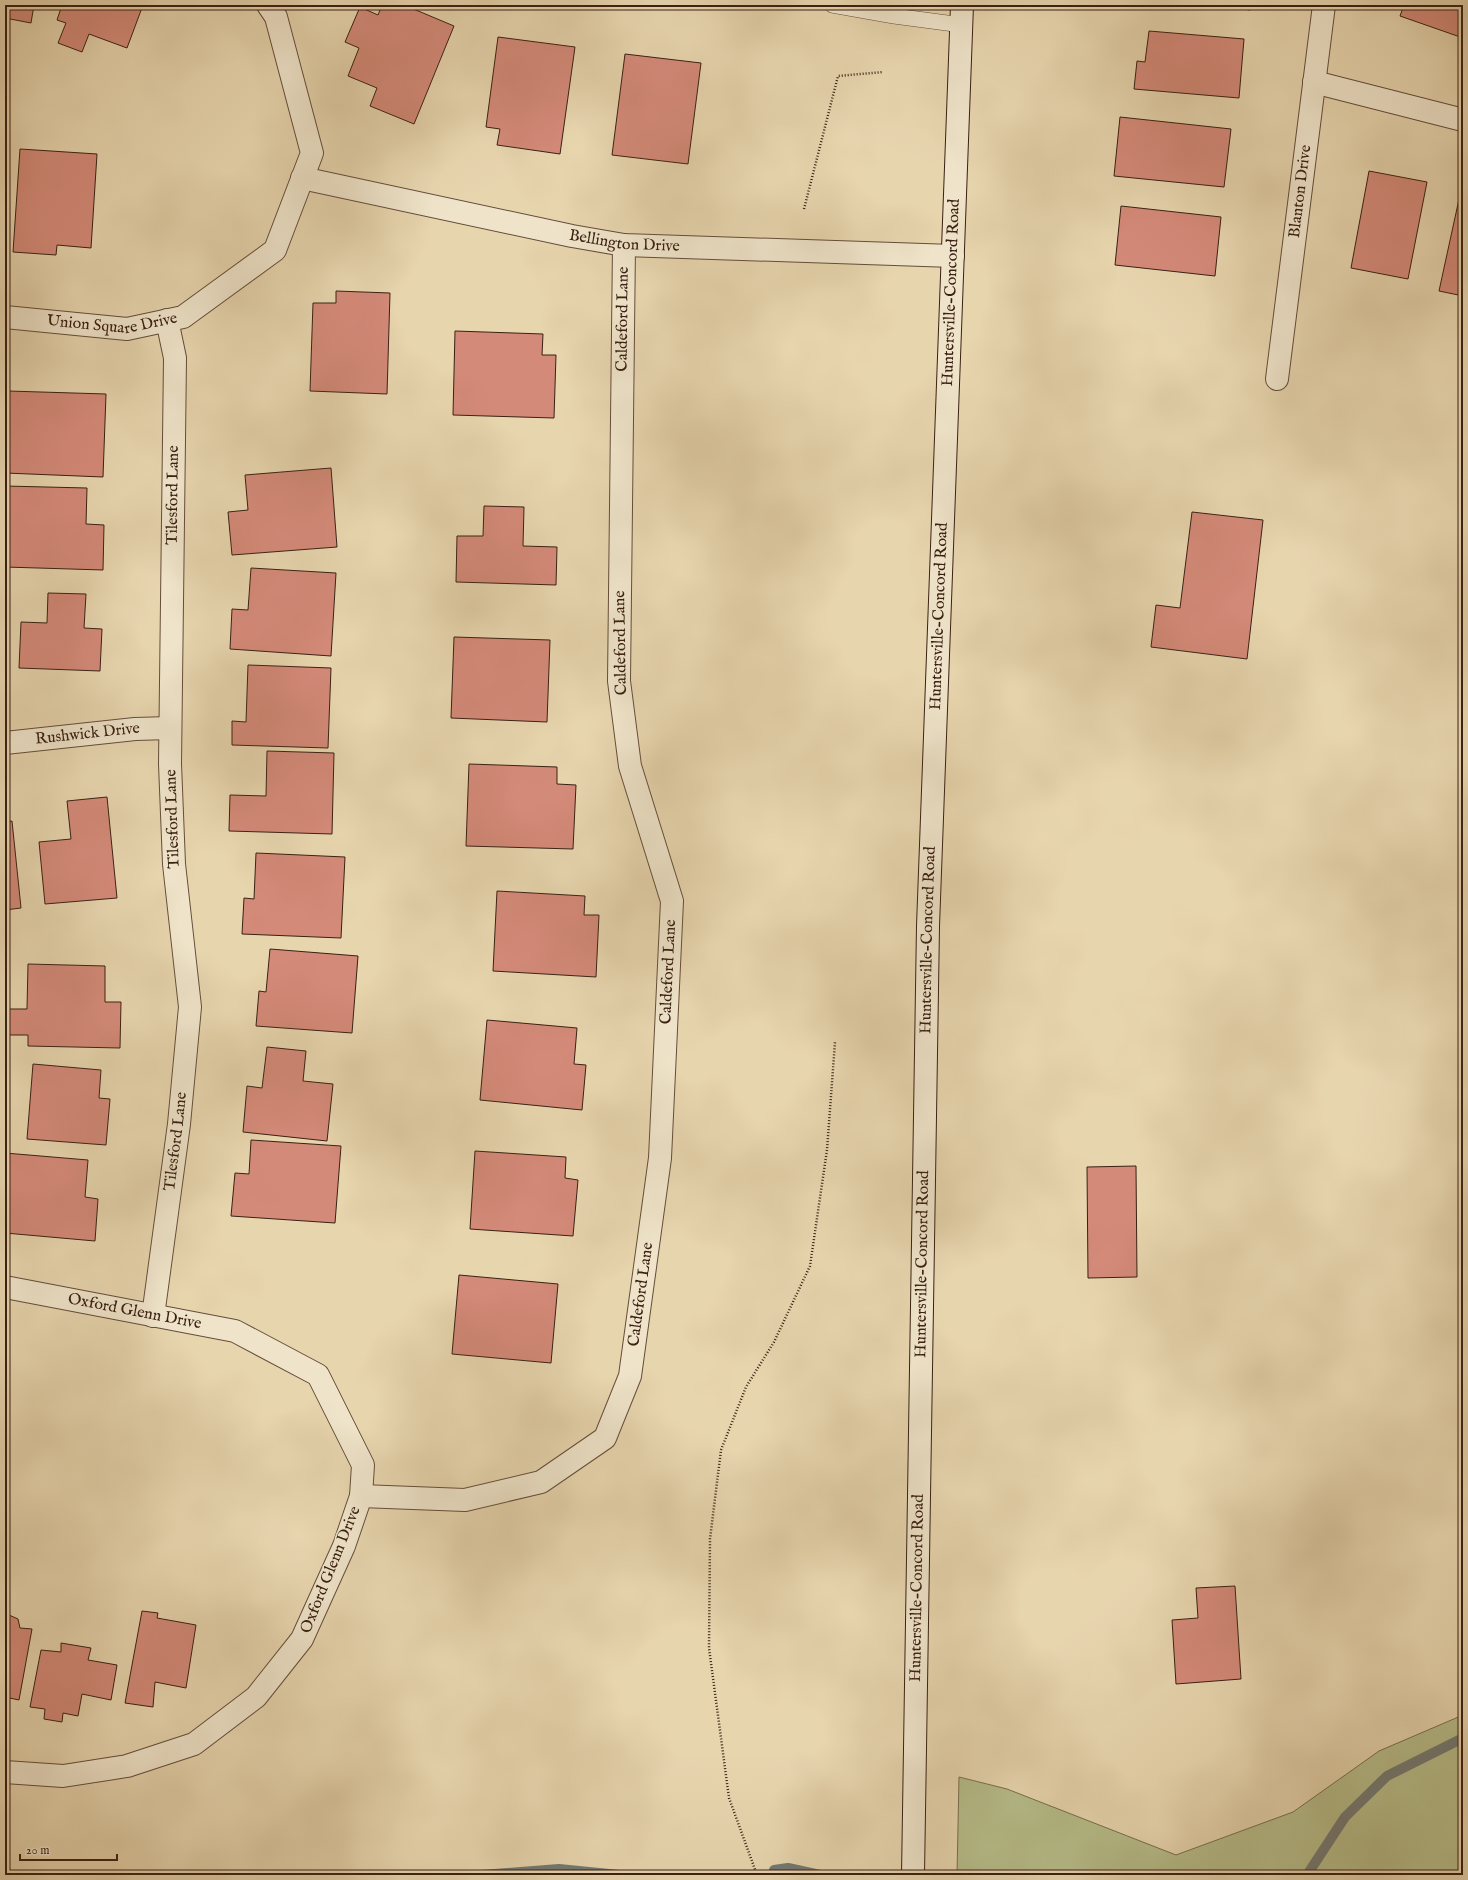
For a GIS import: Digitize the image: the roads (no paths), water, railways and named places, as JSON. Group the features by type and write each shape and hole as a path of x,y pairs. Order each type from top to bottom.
{"street":[{"name":"Union Square Drive","path":"5,317 127,328 167,320 183,316 275,250 312,153 276,17 268,5"},
{"name":"Blanton Drive","path":"1277,379 1324,5"},
{"name":"Huntersville-Concord Road","path":"913,1875 928,926 962,15"},
{"path":"1314,82 1463,120"},
{"name":"Bellington Drive","path":"302,178 572,236 624,245 952,256"},
{"name":"Caldeford Lane","path":"361,1496 465,1500 542,1482 605,1438 630,1376 660,1158 672,901 630,766 618,681 624,245"},
{"name":"Tilesford Lane","path":"154,1316 179,1124 190,1007 174,864 170,728 175,358 167,320"},
{"name":"Rushwick Drive","path":"5,743 136,729 170,728"},
{"name":"Oxford Glenn Drive","path":"5,1287 235,1331 318,1375 363,1465 361,1496 344,1546 302,1639 256,1697 194,1744 127,1766 63,1776 5,1772"}],"lane":[{"path":"832,5 894,16 962,15"}],"waterway":[{"path":"1307,1875 1345,1817 1387,1776 1463,1738"},
{"path":"774,1870 788,1868 820,1875"},
{"path":"482,1875 559,1869 619,1875"}]}
